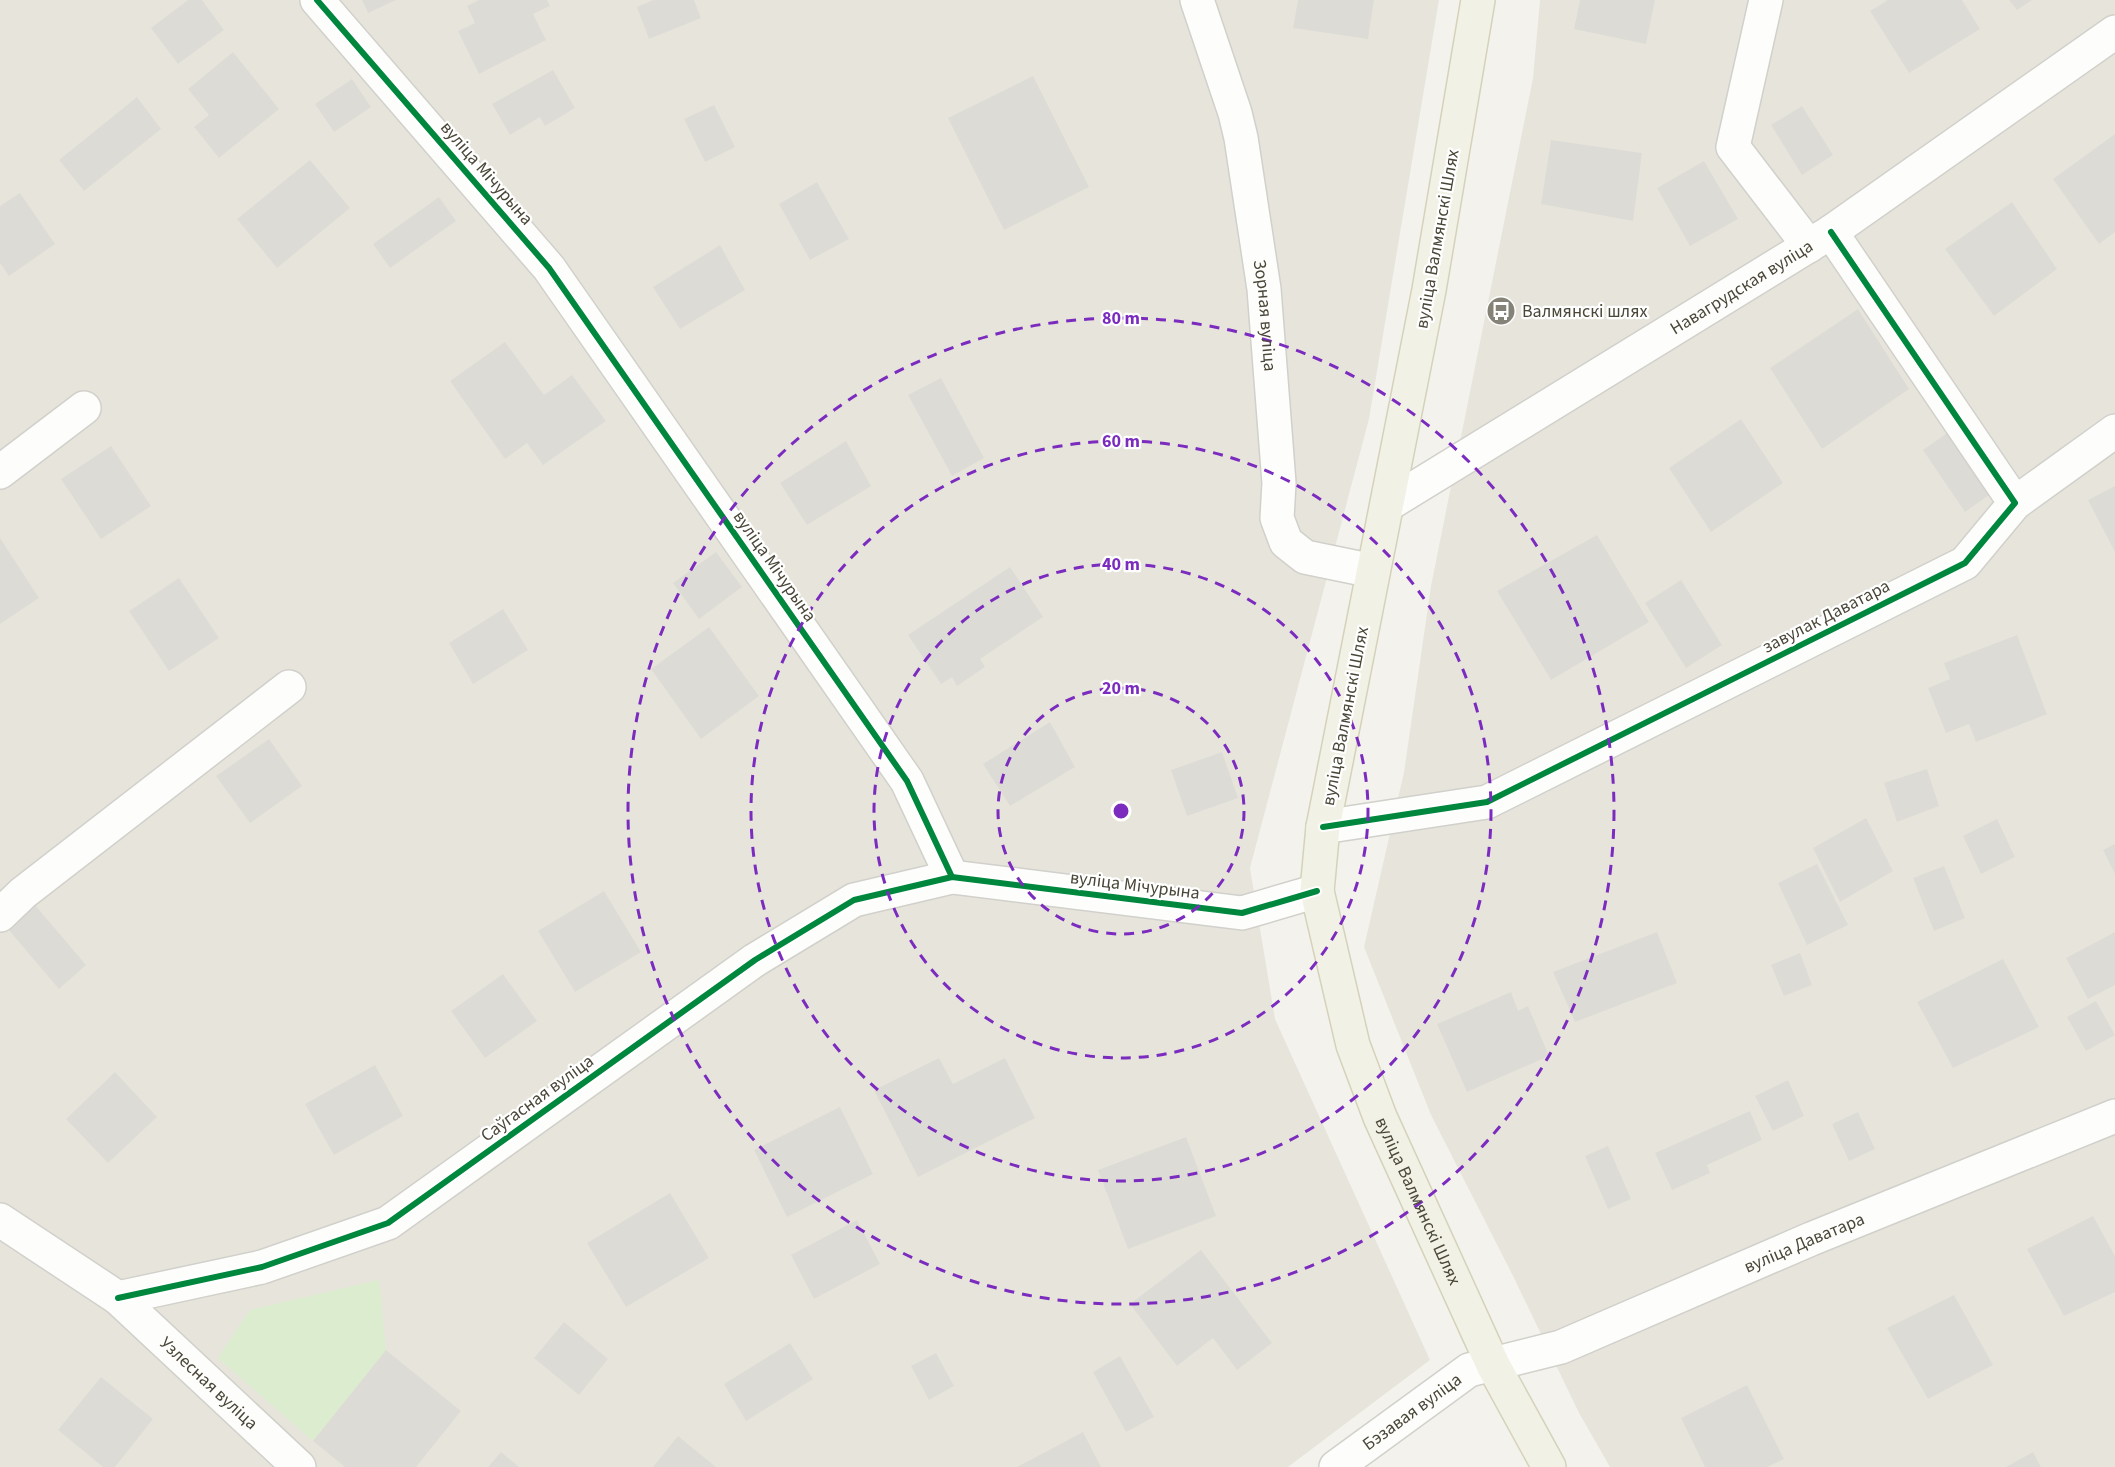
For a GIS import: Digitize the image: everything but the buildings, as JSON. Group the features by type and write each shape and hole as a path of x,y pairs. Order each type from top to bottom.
{"main road":[{"name":"вуліца Валмянскі Шлях","path":"1478,0 1430,290 1323,827 1317,891 1353,1045 1368,1086 1493,1365 1549,1467"}],"street":[{"name":"вуліца Мічурына","path":"317,0 549,268 907,781 952,877 1242,913 1317,891"},
{"name":"Зорная вуліца","path":"1197,0 1235,113 1264,289 1279,483 1277,518 1286,542 1305,557 1373,571"},
{"path":"1766,0 1733,147 1820,239 2015,503"},
{"name":"Навагрудская вуліца","path":"1387,505 1820,239 2115,32"},
{"path":"0,472 84,408"},
{"name":"завулак Даватара","path":"1323,827 1487,802 1965,563 2015,503 2115,431"},
{"path":"0,915 23,893 289,687"},
{"name":"Саўгасная вуліца","path":"118,1298 262,1267 388,1222 755,960 854,900 952,877"},
{"name":"вуліца Даватара","path":"1493,1365 1561,1347 1811,1239 2115,1116"},
{"path":"0,1220 118,1298"},
{"name":"Узлесная вуліца","path":"118,1298 299,1467"},
{"name":"Бэзавая вуліца","path":"1335,1467 1469,1370 1493,1365"}],"shaded area":[{"path":"0,0 1439,0 1369,419 1250,868 1275,1019 1430,1360 1288,1467 0,1467"},
{"path":"1540,0 2115,0 2115,1467 1610,1467 1579,1413 1513,1276 1431,1115 1364,947 1404,772 1431,586 1533,78"}],"green space":[{"path":"379,1280 386,1350 313,1441 218,1358 250,1310"}],"cycle path":[{"path":"317,0 549,268 907,781 952,877"},
{"path":"1323,827 1487,802 1965,563 2015,503 1831,232"},
{"path":"118,1298 262,1267 388,1223 755,960 854,900 952,877 1242,913 1317,891"}],"place":[{"name":"Валмянскі шлях","path":"1501,311"}]}
